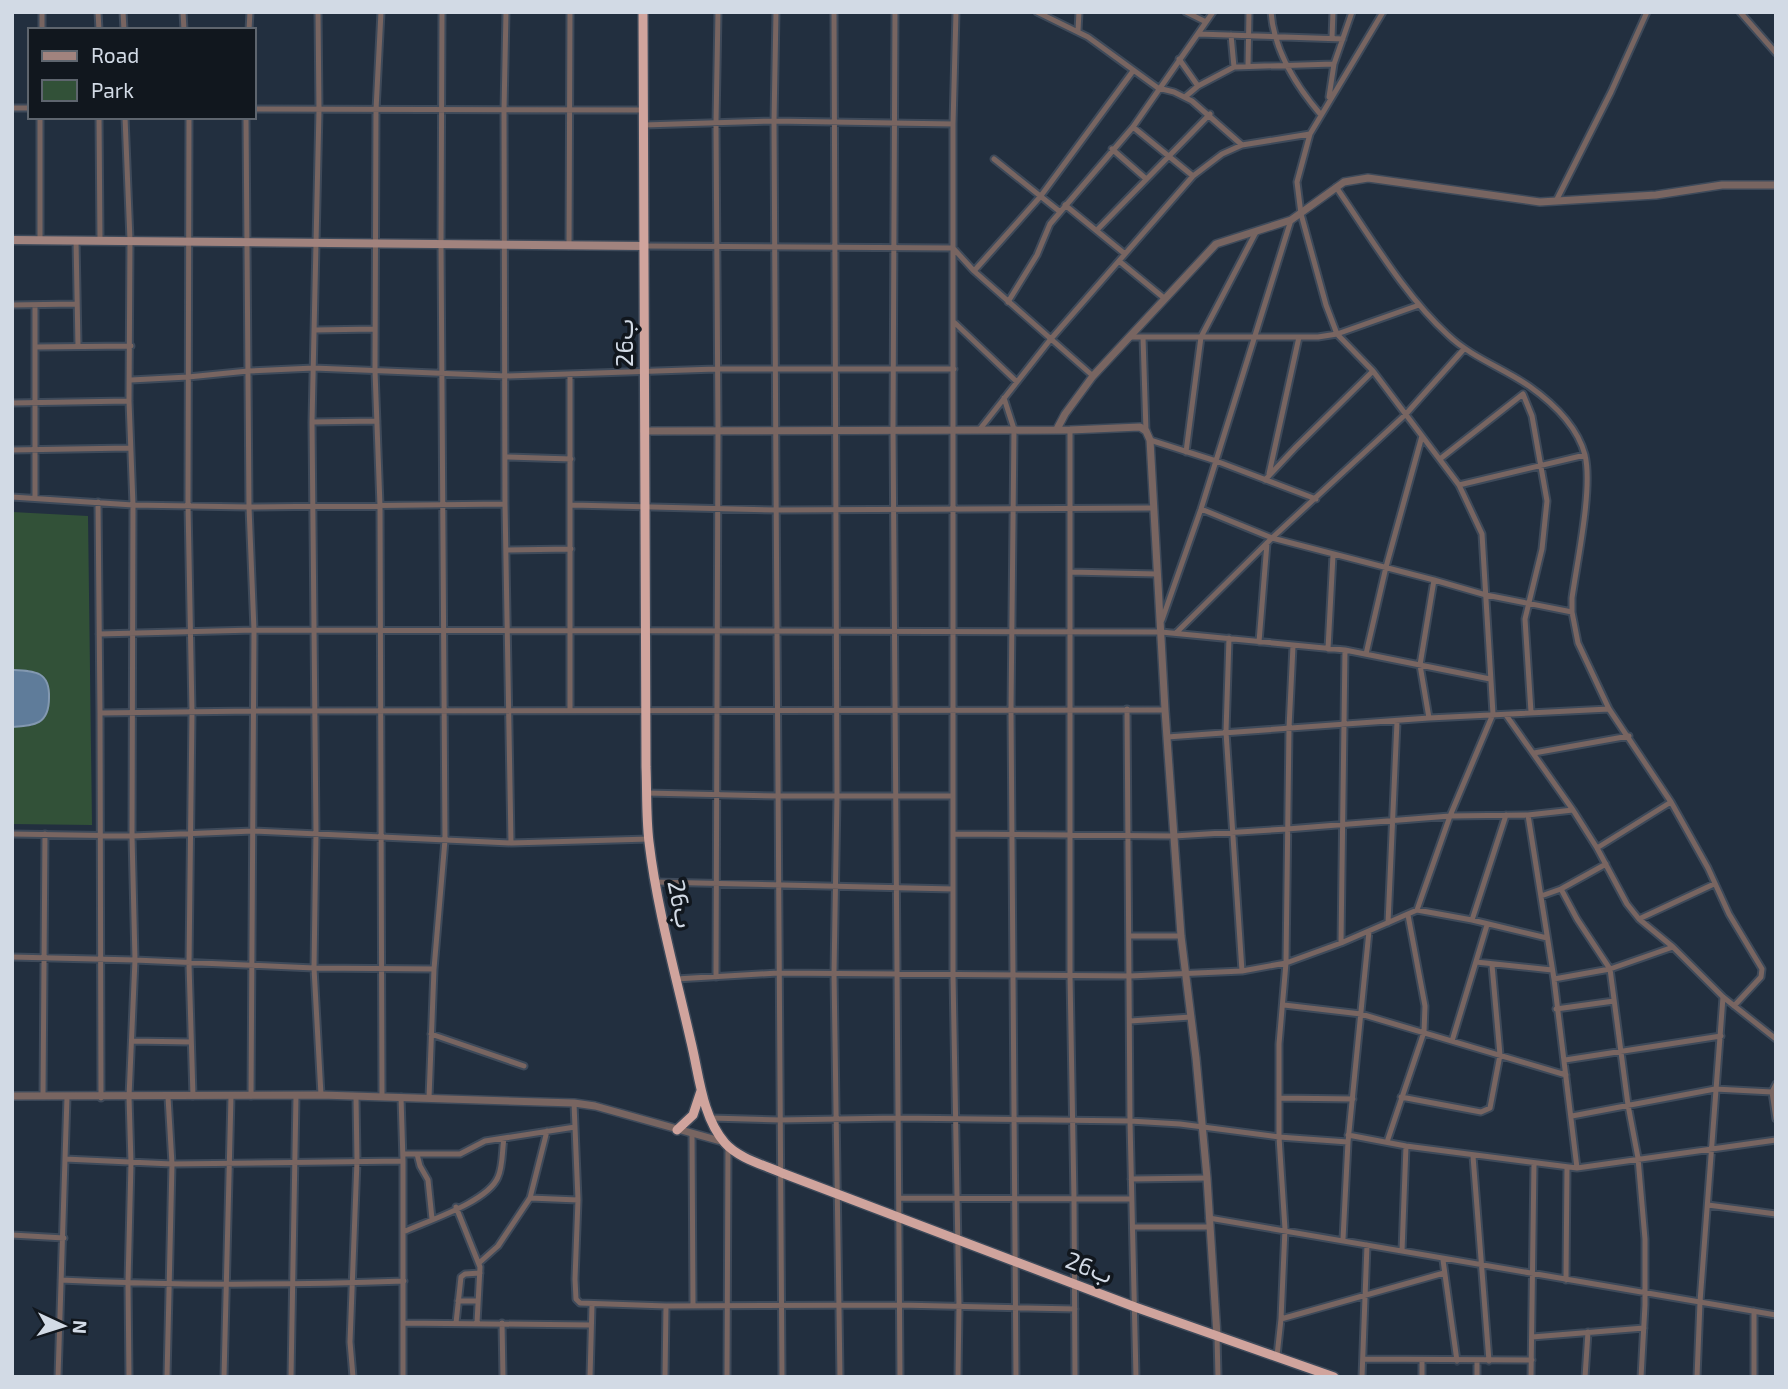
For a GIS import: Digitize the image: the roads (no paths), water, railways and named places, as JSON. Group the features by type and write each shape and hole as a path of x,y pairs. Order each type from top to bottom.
{"highway":[{"name":"26ب","path":"643,12 649,839 655,882 676,979 711,1118 726,1144 738,1154 782,1173 1135,1307 1277,1356 1312,1373 1334,1377"},
{"path":"677,1130 693,1115 702,1088"}],"main road":[{"path":"12,240 644,246"}],"street":[{"path":"318,12 319,110 312,422 316,833 314,968 321,1095"},
{"path":"381,12 376,110 375,370 380,506 382,1097"},
{"path":"429,1098 434,969 445,841 441,374 442,12"},
{"path":"506,12 505,504 511,842"},
{"path":"569,246 570,12"},
{"path":"716,977 716,122 719,12"},
{"path":"776,12 776,631 782,1377"},
{"path":"834,12 837,796 834,973 840,1377"},
{"path":"895,12 893,508 900,1377"},
{"path":"956,12 953,124 953,975 958,1377"},
{"path":"1037,12 1078,31 1106,48 1158,88 1185,97 1210,114 1242,145"},
{"path":"1078,31 1079,12"},
{"path":"1186,12 1206,22"},
{"path":"1008,302 1028,271 1059,211 1133,127 1213,12"},
{"path":"1248,66 1249,12"},
{"path":"1271,12 1275,36 1287,67 1304,96 1321,115"},
{"path":"1332,38 1333,12"},
{"path":"1329,101 1334,64 1352,12"},
{"path":"1383,12 1310,134 1297,182 1301,214 1326,305 1337,334 1373,371 1459,485 1482,534 1493,714 1450,816 1417,910"},
{"path":"1556,201 1611,92 1647,12"},
{"path":"1740,12 1776,53"},
{"path":"1198,34 1343,38"},
{"path":"1231,35 1234,67"},
{"path":"1179,59 1198,86"},
{"path":"1185,97 1198,86 1234,67 1334,64"},
{"path":"974,271 1040,197 1133,71"},
{"path":"256,109 644,110"},
{"path":"1097,230 1210,114"},
{"path":"40,119 40,240"},
{"path":"99,119 100,240"},
{"path":"125,119 130,240 129,401 133,505 132,836 135,960 129,1097 130,1377"},
{"path":"188,119 187,377 192,712 189,964 193,1096"},
{"path":"246,119 249,507 254,630 251,1096"},
{"path":"644,125 774,121 953,124"},
{"path":"1133,127 1193,176"},
{"path":"980,429 1051,340 1193,176 1222,154 1242,145 1310,134"},
{"path":"1112,149 1145,178"},
{"path":"994,159 1059,211"},
{"path":"1057,429 1093,376 1216,244 1291,220 1343,182 1368,178 1540,202 1656,195 1722,185 1776,185"},
{"path":"1336,187 1419,305 1448,336 1464,349 1529,386 1560,411 1571,425 1585,455 1587,481 1572,612 1578,643 1609,709 1671,802 1703,857 1729,914 1762,969 1761,977 1734,1006"},
{"path":"1065,205 1125,254"},
{"path":"1161,623 1201,509 1291,220"},
{"path":"1186,452 1200,337 1257,230"},
{"path":"76,240 78,346"},
{"path":"644,246 953,248 974,271 1093,376"},
{"path":"1119,261 1164,298"},
{"path":"12,305 76,304"},
{"path":"35,305 35,497"},
{"path":"1130,337 1299,337 1337,334 1419,305"},
{"path":"955,323 1017,382"},
{"path":"315,330 375,329"},
{"path":"1143,337 1146,431 1150,440 1152,508 1181,936 1207,1178 1218,1377"},
{"path":"1267,478 1299,337"},
{"path":"35,347 131,346"},
{"path":"1176,633 1269,540 1406,414 1464,349"},
{"path":"131,380 314,368 506,376 716,369 954,369"},
{"path":"1267,478 1373,371"},
{"path":"570,374 570,710"},
{"path":"1440,459 1529,386"},
{"path":"1522,394 1532,416 1547,502 1545,534 1525,619 1531,712"},
{"path":"1004,398 1014,429 1011,710 1016,1377"},
{"path":"12,403 129,401"},
{"path":"312,422 377,421"},
{"path":"644,430 1070,430 1140,427 1146,431"},
{"path":"1070,430 1070,975 1075,1377"},
{"path":"1366,654 1385,567 1422,436"},
{"path":"1150,440 1267,478 1316,499"},
{"path":"12,450 130,448"},
{"path":"1459,485 1585,455"},
{"path":"506,457 571,459"},
{"path":"12,497 133,505 249,507 505,504"},
{"path":"98,502 101,1098"},
{"path":"572,505 776,510 1152,508"},
{"path":"1201,509 1269,540 1385,567 1486,595 1572,612"},
{"path":"1259,642 1269,540"},
{"path":"506,550 571,549"},
{"path":"1328,649 1333,555"},
{"path":"1070,572 1157,574"},
{"path":"1429,718 1420,665 1434,580"},
{"path":"99,634 254,630 1161,632 1345,650 1490,679"},
{"path":"1229,638 1226,732 1242,971"},
{"path":"1277,1356 1285,1229 1279,1137 1279,1044 1286,963 1289,728 1293,646"},
{"path":"1341,943 1345,650"},
{"path":"100,713 1070,708 1165,710"},
{"path":"1127,709 1131,1199 1136,1377"},
{"path":"1167,737 1429,718 1609,709"},
{"path":"1507,715 1573,810 1627,904 1639,919 1673,947 1723,997 1776,1039"},
{"path":"1388,923 1397,722"},
{"path":"1534,752 1629,736"},
{"path":"647,793 953,796"},
{"path":"1597,848 1671,802"},
{"path":"953,834 1174,836 1341,823 1450,816 1528,815 1573,810"},
{"path":"1472,920 1507,815"},
{"path":"1528,815 1565,1060 1577,1168"},
{"path":"12,834 132,836 253,831 445,841 649,839"},
{"path":"43,1096 44,834"},
{"path":"1541,896 1561,889 1606,864"},
{"path":"655,882 953,889"},
{"path":"1639,919 1714,884"},
{"path":"1561,889 1610,969 1628,1105 1638,1158 1645,1239 1646,1293 1641,1377"},
{"path":"676,979 778,973 1130,976 1242,971 1286,963 1369,932 1417,910 1547,938"},
{"path":"1387,1142 1424,1032 1425,1006 1408,915"},
{"path":"1451,1041 1488,925"},
{"path":"1343,1239 1348,1138 1369,932"},
{"path":"1130,936 1181,936"},
{"path":"1553,979 1610,969 1673,947"},
{"path":"12,957 314,968 434,969"},
{"path":"1476,962 1552,970"},
{"path":"1401,1097 1482,1112 1490,1108 1500,1055 1492,965"},
{"path":"1697,1377 1700,1302 1723,997"},
{"path":"1556,1009 1614,1001"},
{"path":"1284,1005 1362,1014 1566,1075"},
{"path":"1130,1021 1191,1017"},
{"path":"431,1034 524,1066"},
{"path":"1565,1060 1721,1036"},
{"path":"133,1041 191,1042"},
{"path":"1776,1084 1772,1092 1776,1119"},
{"path":"1572,1116 1715,1089 1772,1092"},
{"path":"12,1096 101,1098 321,1095 574,1103 595,1106 726,1144 727,1377"},
{"path":"224,1377 231,1096"},
{"path":"291,1377 296,1096"},
{"path":"58,1377 67,1097"},
{"path":"167,1377 172,1164 168,1097"},
{"path":"353,1377 350,1342 357,1161 356,1097"},
{"path":"401,1097 403,1377"},
{"path":"1279,1098 1353,1099"},
{"path":"574,1103 578,1200 575,1279 576,1298 580,1303 666,1306 1016,1306 1075,1309"},
{"path":"711,1118 1130,1122 1202,1127 1279,1137 1348,1138 1387,1142 1473,1156 1577,1168 1776,1140"},
{"path":"65,1159 172,1164 357,1161 417,1154 460,1154 485,1141 575,1127"},
{"path":"479,1263 498,1246 530,1198 547,1131"},
{"path":"692,1133 693,1305"},
{"path":"403,1232 478,1198 490,1189 500,1174 504,1138"},
{"path":"1402,1251 1406,1146"},
{"path":"417,1154 420,1167 428,1180 432,1219"},
{"path":"1473,1156 1489,1361"},
{"path":"1531,1377 1534,1163"},
{"path":"1566,1280 1567,1167"},
{"path":"1131,1179 1207,1178"},
{"path":"530,1198 578,1200"},
{"path":"899,1198 1131,1199"},
{"path":"1708,1205 1776,1214"},
{"path":"456,1208 479,1263 477,1323"},
{"path":"1209,1218 1776,1315"},
{"path":"1133,1227 1210,1227"},
{"path":"12,1235 64,1238"},
{"path":"1362,1377 1367,1245"},
{"path":"1443,1259 1457,1361"},
{"path":"456,1323 462,1275 480,1273"},
{"path":"1281,1320 1444,1273"},
{"path":"61,1280 294,1285 404,1281"},
{"path":"458,1301 478,1301"},
{"path":"590,1377 592,1305"},
{"path":"666,1306 666,1377"},
{"path":"1754,1311 1754,1377"},
{"path":"403,1323 590,1325"},
{"path":"502,1323 503,1377"},
{"path":"1532,1336 1644,1328"},
{"path":"1585,1377 1588,1332"},
{"path":"1364,1359 1532,1360"},
{"path":"1422,1360 1422,1377"},
{"path":"1477,1361 1477,1377"}],"water":[{"path":"12,670 40,674 47,682 48,707 39,722 12,727"}]}
